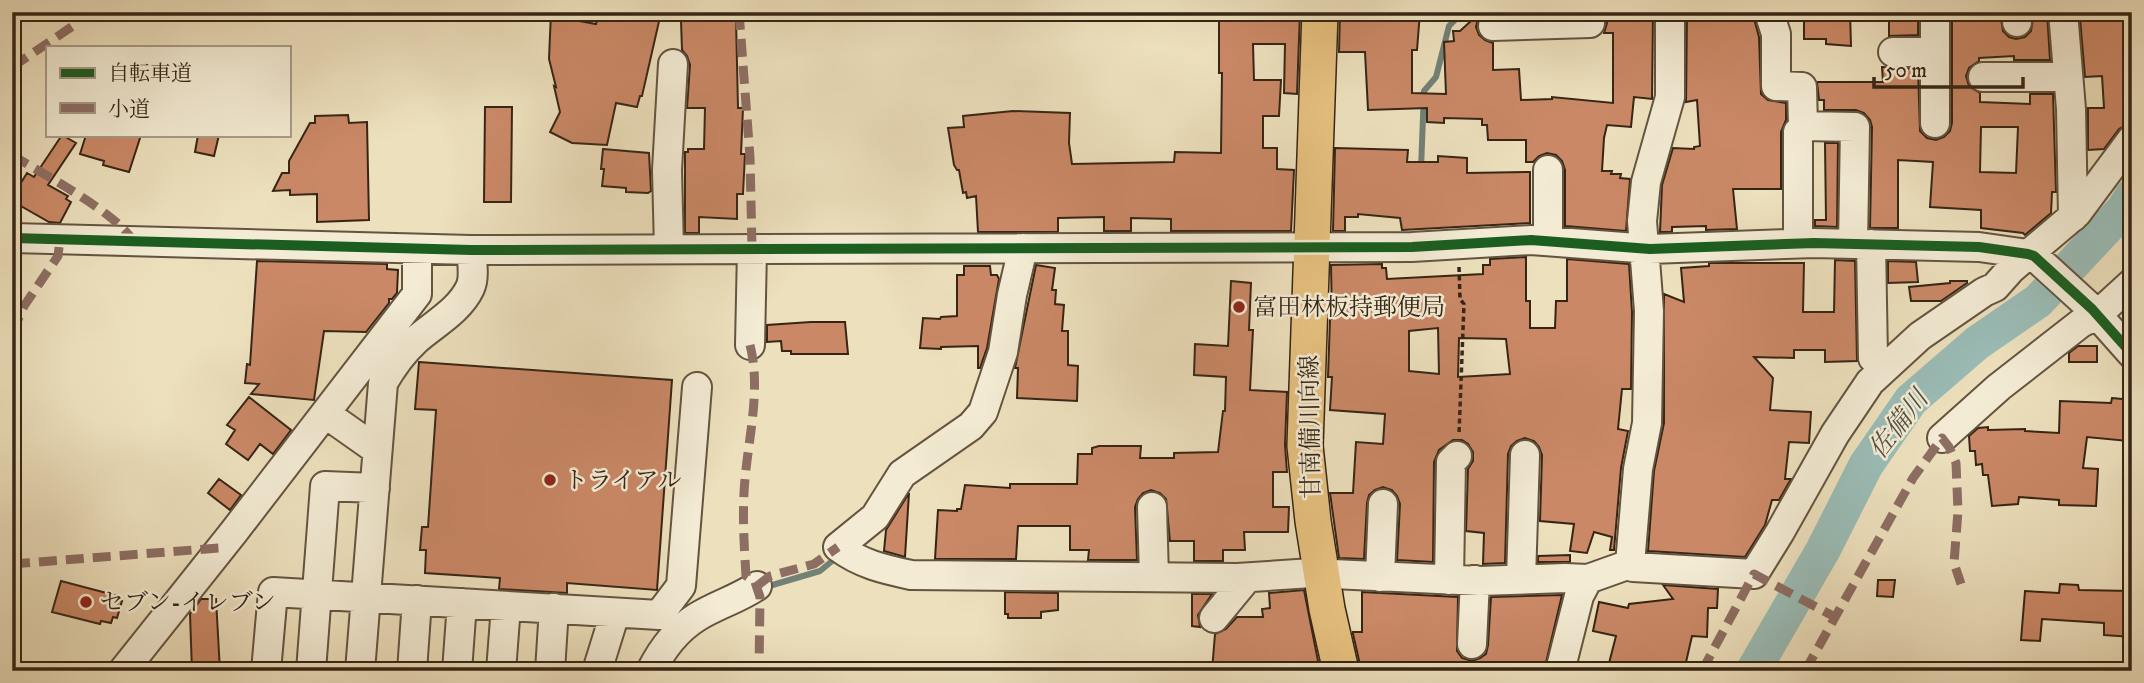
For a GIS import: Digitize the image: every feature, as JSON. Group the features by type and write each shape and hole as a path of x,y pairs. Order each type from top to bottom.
{"main road":[{"name":"甘南備川向線","path":"1321,12 1305,446 1312,521 1341,671"}],"street":[{"path":"1630,564 1637,468 1647,423 1650,311 1642,221 1646,182 1670,97 1670,12"},
{"path":"1769,12 1776,34 1776,86 1802,87 1803,126 1798,132 1798,243"},
{"path":"1935,12 1935,123"},
{"path":"2063,12 2071,109 2073,217"},
{"path":"1493,26 1575,20"},
{"path":"1893,52 1935,52"},
{"path":"669,249 667,170 673,65"},
{"path":"1983,77 2067,77"},
{"path":"1803,126 1855,127 1862,244 1873,358"},
{"path":"1630,564 1633,567 1754,574 1835,434 1870,382 1920,336 1995,287 2073,217 2092,196 2107,170 2132,139"},
{"path":"1548,170 1548,241"},
{"path":"12,239 417,250 1412,247 1548,241 1645,248 1798,243 1979,247 2031,255 2094,312 2132,354"},
{"path":"1023,248 1003,352 983,412 971,426 902,474 875,517 838,547 869,566 911,575 1247,578 1321,573 1462,580 1588,579 1630,564"},
{"path":"750,345 752,249"},
{"path":"123,671 326,414 416,294 417,250"},
{"path":"360,671 383,383 394,363 415,341 448,315 470,288 471,250"},
{"path":"1942,438 1999,387 2132,283"},
{"path":"266,671 273,592 659,615 681,586 697,387"},
{"path":"326,414 377,450"},
{"path":"1521,579 1525,455"},
{"path":"1457,456 1451,462 1462,580 1472,644"},
{"path":"311,671 325,486 375,488"},
{"path":"1380,577 1383,504"},
{"path":"1153,507 1154,577"},
{"path":"1214,618 1247,578"},
{"path":"1560,671 1578,596 1588,579"},
{"path":"651,671 663,648 684,626 757,586"},
{"path":"412,671 416,600"},
{"path":"457,671 462,603"},
{"path":"502,671 506,606"},
{"path":"550,671 554,608"},
{"path":"597,671 615,613"}],"path":[{"path":"1457,456 1464,304 1460,299 1458,244"}],"building":[{"path":"551,12 568,12 568,19 596,24 599,12 640,12 660,17 642,96 637,107 616,103 607,145 572,143 550,132 560,112 549,59"},
{"path":"1219,12 1300,12 1297,94 1284,93 1285,44 1253,44 1254,80 1281,80 1279,116 1263,116 1263,148 1277,148 1277,169 1294,170 1291,231 1171,231 1171,219 1131,218 1131,231 1104,231 1104,217 1058,218 1058,232 978,232 976,196 967,198 966,192 963,193 959,170 954,165 948,128 964,127 963,116 1013,111 1070,113 1069,143 1072,164 1174,162 1175,152 1221,153 1222,73 1219,73"},
{"path":"1340,12 1420,12 1417,50 1412,50 1412,93 1446,94 1444,42 1454,41 1453,31 1460,31 1472,20 1472,12 1484,12 1476,27 1479,35 1493,43 1493,70 1519,69 1521,100 1552,97 1613,103 1613,33 1604,33 1607,23 1604,14 1653,13 1652,99 1634,97 1631,127 1607,125 1604,138 1602,171 1612,171 1611,174 1621,174 1620,178 1630,179 1626,231 1565,226 1565,170 1562,161 1556,155 1547,153 1533,162 1526,162 1526,140 1488,140 1487,125 1482,125 1482,119 1444,118 1444,123 1427,122 1427,108 1368,110 1365,52 1339,52"},
{"path":"1804,12 1850,12 1851,46 1826,44 1826,39 1804,39"},
{"path":"1889,12 1918,12 1918,35 1889,36"},
{"path":"1952,12 2000,12 2003,31 2016,39 2025,37 2031,31 2034,12 2047,12 2050,60 2014,60 2014,56 1979,58 1979,61 1969,68 1966,76 1969,86 1980,93 1980,102 2030,104 2030,94 2053,94 2056,192 2052,192 2051,213 2025,235 1981,228 1981,210 1930,207 1933,162 1898,160 1898,228 1870,228 1870,120 1864,113 1856,110 1824,110 1824,100 1819,100 1817,82 1883,82 1882,67 1918,69 1920,131 1927,138 1936,140 1950,131","holes":["1981,127 2018,127 2016,173 1980,172"]},
{"path":"2111,12 2132,12 2130,123 2119,129 2104,149 2088,150 2088,108 2104,108 2102,76 2085,77 2080,18 2112,18"},
{"path":"1687,15 1712,15 1712,18 1753,15 1759,37 1761,94 1768,100 1786,103 1786,120 1781,132 1781,189 1733,189 1737,229 1672,227 1672,232 1660,232 1662,185 1673,148 1694,149 1700,146 1697,100 1686,102"},
{"path":"736,19 738,108 743,108 741,154 745,154 743,194 737,194 737,219 699,217 699,233 685,233 685,152 688,152 688,149 704,149 705,108 687,108 690,65 682,50 681,21"},
{"path":"485,107 512,107 511,202 484,202"},
{"path":"348,115 349,123 367,122 369,220 317,222 317,194 290,195 290,190 273,191 282,173 289,173 289,161 310,123 315,123 315,116"},
{"path":"61,136 76,143 48,185 68,196 66,199 71,202 60,223 49,222 12,201 27,173 34,177"},
{"path":"86,136 141,136 129,172 103,165 104,161 80,154"},
{"path":"198,136 219,136 214,156 195,152"},
{"path":"1825,143 1838,143 1837,227 1815,226 1815,220 1826,220"},
{"path":"1335,148 1408,150 1407,162 1438,162 1438,156 1467,158 1467,173 1530,172 1530,223 1402,230 1400,218 1358,214 1358,217 1345,217 1345,231 1333,231"},
{"path":"603,149 649,153 651,191 626,192 626,188 602,186"},
{"path":"1526,257 1526,301 1530,301 1530,328 1555,328 1556,301 1567,301 1567,259 1629,264 1632,312 1631,389 1622,389 1618,429 1628,431 1621,468 1614,550 1610,550 1612,537 1594,532 1587,553 1570,551 1574,524 1540,521 1542,455 1534,441 1525,438 1511,446 1508,454 1505,563 1483,564 1484,533 1466,531 1468,469 1473,461 1473,452 1462,440 1453,440 1439,450 1434,462 1433,562 1397,560 1400,504 1392,490 1383,487 1369,495 1364,559 1339,558 1330,493 1353,493 1356,442 1383,444 1385,414 1330,410 1332,377 1328,377 1332,319 1331,265 1382,264 1382,268 1386,268 1387,279 1483,274 1483,265 1490,265 1490,259","holes":["1438,328 1439,374 1409,371 1409,331","1459,338 1506,339 1510,374 1458,377"]},
{"path":"1835,260 1855,261 1857,361 1825,362 1825,350 1794,350 1794,358 1754,357 1773,378 1770,410 1811,412 1809,443 1789,442 1785,479 1791,479 1779,500 1772,500 1765,525 1745,557 1648,551 1654,471 1664,423 1664,294 1684,302 1681,268 1709,266 1709,263 1804,263 1803,312 1834,312"},
{"path":"257,261 387,264 387,269 398,270 397,293 389,299 389,303 366,332 324,331 314,400 251,394 259,384 245,383 247,364 250,365"},
{"path":"1888,261 1916,262 1918,282 1888,283"},
{"path":"1036,265 1055,268 1052,290 1056,290 1055,304 1064,305 1062,331 1068,331 1068,365 1078,366 1077,401 1017,398 1018,368 1015,368"},
{"path":"964,266 990,266 991,275 997,275 999,279 987,348 980,368 978,346 920,348 923,318 957,316 957,275 964,275"},
{"path":"1231,281 1251,283 1249,330 1253,330 1250,390 1287,392 1287,472 1273,472 1273,507 1289,507 1288,532 1244,532 1245,550 1223,550 1223,561 1194,561 1194,541 1170,541 1166,499 1151,490 1143,493 1135,507 1137,560 1088,560 1089,550 1070,550 1070,526 1018,526 1016,559 935,559 938,510 961,509 965,485 1010,488 1010,484 1077,484 1078,454 1092,454 1092,448 1099,446 1141,446 1140,458 1174,458 1174,453 1218,452 1225,411 1226,377 1194,375 1195,344 1228,346"},
{"path":"1950,281 1967,283 1941,301 1911,301 1909,287"},
{"path":"845,322 848,354 791,354 791,351 782,351 781,341 767,342 767,325"},
{"path":"2078,346 2097,346 2097,362 2069,362 2069,353"},
{"path":"419,362 672,380 657,590 567,583 567,593 499,589 500,578 425,573 426,550 420,550 422,527 428,527 436,410 415,409"},
{"path":"249,397 291,430 273,454 260,444 248,460 226,444 235,430 227,425"},
{"path":"2112,398 2132,400 2128,441 2087,437 2083,468 2098,469 2096,506 2059,505 2059,500 2019,497 2018,504 1992,506 1988,475 1983,475 1982,464 1976,465 1975,451 1970,451 1969,436 1978,428 1988,427 1988,430 2025,429 2059,433 2060,401 2111,403"},
{"path":"219,479 241,495 230,510 208,493"},
{"path":"909,493 905,557 884,551 886,530"},
{"path":"1570,555 1570,562 1538,562 1538,556"},
{"path":"1878,580 1895,580 1893,597 1877,596"},
{"path":"61,581 118,596 117,600 122,601 117,618 113,617 111,623 101,621 100,624 52,612"},
{"path":"2060,584 2078,585 2079,590 2132,591 2132,637 2104,635 2104,623 2042,619 2040,641 2021,640 2025,591 2059,593"},
{"path":"1663,585 1718,589 1717,608 1708,608 1707,637 1692,636 1684,671 1607,671 1616,636 1593,631 1599,602 1628,608 1629,604 1673,599"},
{"path":"1304,590 1320,671 1212,671 1215,634 1226,629 1237,617 1263,617 1262,609 1270,608 1269,593"},
{"path":"1005,592 1058,593 1058,610 1041,612 1041,618 1008,618 1008,614 1005,614"},
{"path":"1362,592 1458,597 1457,651 1462,658 1472,661 1486,654 1491,597 1562,595 1544,671 1375,671 1361,669 1353,634 1362,632"},
{"path":"1192,594 1212,594 1198,615 1200,627 1192,626"},
{"path":"201,599 216,599 220,671 192,671 190,614"}],"waterway":[{"path":"1421,169 1424,91 1436,77 1449,26 1463,12"},
{"name":"佐備川","path":"1753,671 1823,550 1866,465 1911,400 1977,343 2038,301 2124,209 2132,196"},
{"path":"766,589 820,571 837,557"}],"marked path":[{"path":"739,12 750,157 752,249"},
{"path":"12,67 73,26"},
{"path":"12,155 96,206 112,218 133,241"},
{"path":"12,333 24,306 58,256 60,239"},
{"path":"750,345 754,395 745,479 744,527 746,576 755,582 760,597 759,671"},
{"path":"1805,671 1913,478 1942,438 1956,463 1958,511 1954,563 1961,584"},
{"path":"757,586 770,576 814,564 838,547"},
{"path":"12,564 219,548"},
{"path":"1702,671 1754,574 1835,617"}],"cycle path":[{"path":"12,238 471,250 1412,247 1531,240 1650,249 1814,243 1979,247 2034,256 2092,309 2132,354"}],"place":[{"name":"富田林板持郵便局","path":"1239,307"},
{"name":"トライアル","path":"550,480"},
{"name":"セブン-イレブン","path":"86,602"}]}
